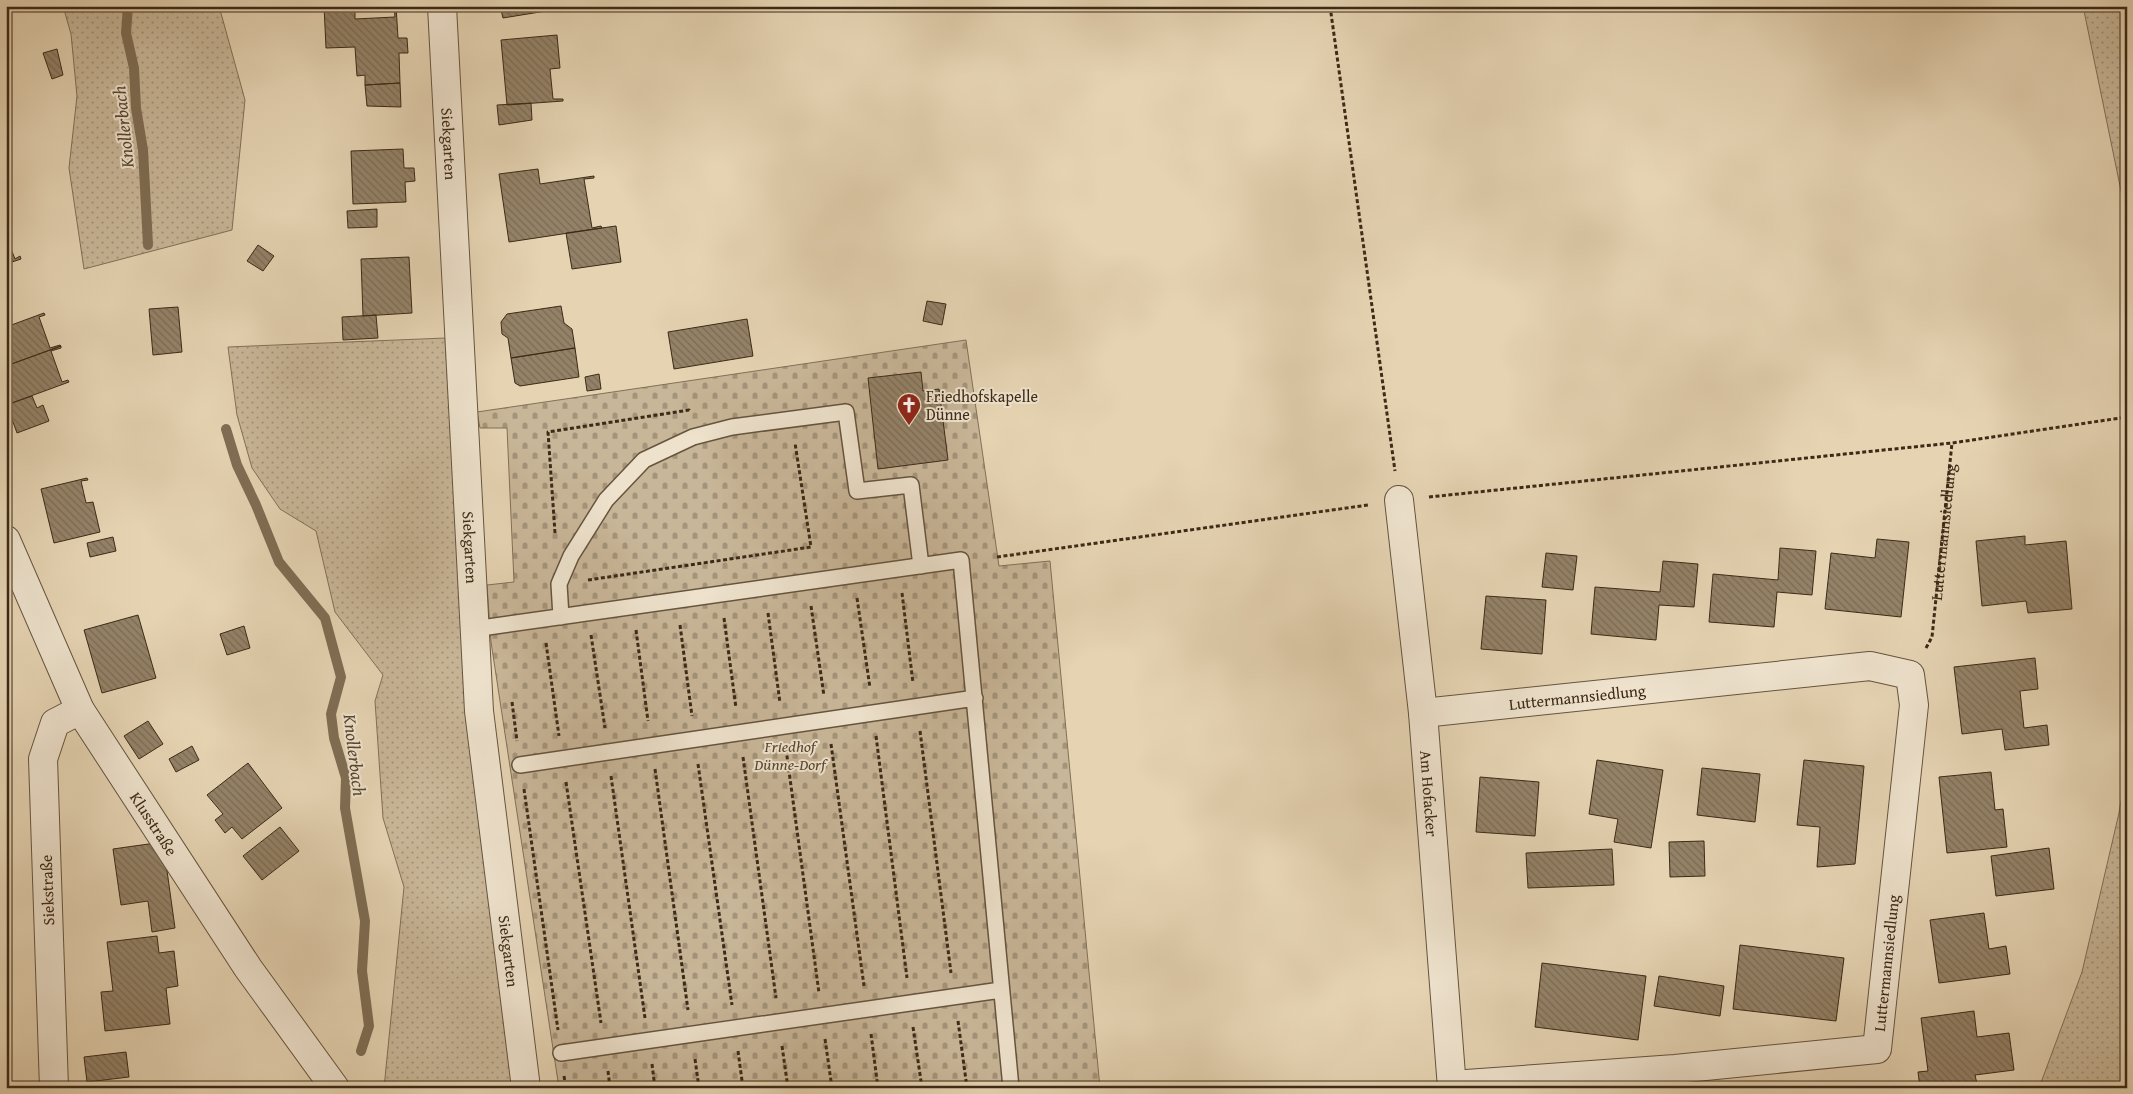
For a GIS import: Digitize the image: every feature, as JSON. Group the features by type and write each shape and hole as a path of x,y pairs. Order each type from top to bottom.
{"street":[{"name":"Siekgarten","path":"442,6 479,711 526,1088"},
{"name":"Am Hofacker","path":"1399,500 1423,713 1452,1086"},
{"name":"Klusstraße","path":"6,540 80,710 248,968 335,1088"},
{"name":"Luttermannsiedlung","path":"1423,713 1870,666 1910,675 1914,706 1877,1049 1676,1078 1452,1086"},
{"name":"Siekstraße","path":"54,1088 43,759 55,723 80,710"}],"lane":[{"path":"561,617 559,584 571,556 606,500 644,460 693,437 732,427 846,412 857,491 911,485 921,566"},
{"path":"474,629 961,560 1011,1088"},
{"path":"520,765 975,698"},
{"path":"561,1053 1001,990"}],"path":[{"path":"1330,6 1399,500"},
{"path":"556,537 548,432 689,410 693,437"},
{"path":"997,557 1399,500 1952,443 2127,417"},
{"path":"559,584 811,548 792,419"},
{"name":"Luttermannsiedlung","path":"1910,675 1932,637 1952,443"},
{"path":"899,569 967,1088"},
{"path":"854,576 922,1088"},
{"path":"808,582 878,1088"},
{"path":"764,588 832,1088"},
{"path":"720,595 788,1088"},
{"path":"677,601 743,1088"},
{"path":"633,607 700,1088"},
{"path":"588,613 655,1088"},
{"path":"543,620 610,1088"},
{"path":"511,697 566,1088"}],"green space":[{"path":"63,6 219,6 245,100 232,230 84,269 69,168 77,96 71,34"},
{"path":"2083,6 2127,6 2127,220"},
{"path":"445,338 468,710 515,1088 384,1088 404,887 383,818 375,701 383,675 335,612 316,531 280,509 252,468 237,415 228,347"},
{"name":"Friedhof Dünne-Dorf","path":"966,340 999,566 1050,561 1100,1088 559,1088 491,642 487,585 514,582 507,428 480,428 477,412"},
{"path":"2127,763 2127,1088 2039,1088 2082,972 2119,813"}],"building":[{"path":"324,6 355,6 355,19 395,17 394,6 396,6 398,38 407,38 408,53 399,53 400,83 365,85 365,75 357,76 355,47 326,48"},
{"path":"500,6 545,6 546,11 503,18"},
{"path":"557,35 560,68 550,69 553,99 563,99 563,101 507,105 501,40"},
{"path":"57,49 63,75 52,79 43,53"},
{"path":"400,83 401,107 367,106 365,85"},
{"path":"531,103 532,120 499,125 497,105"},
{"path":"403,149 404,168 414,168 415,181 405,182 406,202 353,204 351,151"},
{"path":"538,169 540,184 594,176 594,178 584,179 592,228 601,226 602,228 509,242 499,174"},
{"path":"377,209 377,227 348,228 347,211"},
{"path":"616,226 621,262 572,269 566,233"},
{"path":"6,236 15,259 20,256 21,259 6,264"},
{"path":"258,245 274,256 263,271 247,261"},
{"path":"409,257 412,313 363,316 361,259"},
{"path":"927,301 946,304 942,325 923,321"},
{"path":"561,306 564,323 572,329 575,348 511,358 508,338 502,334 501,322 507,314"},
{"path":"178,307 182,352 153,355 149,309"},
{"path":"44,313 45,315 39,317 50,348 61,346 6,366 6,327"},
{"path":"376,315 378,338 343,340 342,317"},
{"path":"747,319 753,356 674,369 668,332"},
{"path":"61,346 61,348 51,351 62,382 68,380 69,382 9,404 6,396 6,366"},
{"path":"575,348 579,377 520,386 515,383 511,358"},
{"name":"Friedhofskapelle Dünne","path":"921,372 923,391 939,389 948,460 878,469 868,378"},
{"path":"599,374 601,389 587,391 585,377"},
{"path":"32,396 37,408 43,405 49,421 17,433 6,403 9,404"},
{"path":"87,478 88,480 81,481 86,503 93,502 100,532 54,543 41,489"},
{"path":"2025,536 2025,545 2066,541 2072,609 2028,613 2026,601 1982,606 1976,541"},
{"path":"113,537 116,551 90,557 87,543"},
{"path":"1877,539 1909,542 1901,617 1825,609 1831,553 1875,558"},
{"path":"1780,548 1816,551 1812,595 1777,592 1774,627 1709,622 1713,574 1778,580"},
{"path":"1546,553 1577,556 1573,590 1542,587"},
{"path":"1663,561 1698,564 1694,607 1659,605 1656,640 1591,634 1595,587 1660,592"},
{"path":"1486,596 1546,600 1542,654 1481,649"},
{"path":"138,615 156,678 102,693 84,630"},
{"path":"244,626 250,648 227,655 220,634"},
{"path":"2035,658 2038,689 2020,691 2024,728 2047,725 2049,745 2005,750 2002,729 1962,734 1954,667"},
{"path":"148,721 163,744 139,759 124,736"},
{"path":"192,746 199,760 176,772 169,759"},
{"path":"1597,760 1663,770 1651,848 1614,842 1618,819 1589,814"},
{"path":"1804,760 1864,766 1855,864 1817,867 1820,827 1797,825"},
{"path":"248,763 282,808 242,839 232,827 225,833 215,820 223,814 207,795"},
{"path":"1702,768 1760,774 1755,822 1697,815"},
{"path":"1991,772 1995,810 2003,809 2007,847 1947,853 1939,777"},
{"path":"1480,777 1539,782 1535,836 1476,832"},
{"path":"280,827 299,851 262,880 243,856"},
{"path":"1704,841 1705,876 1670,877 1669,842"},
{"path":"163,842 175,928 152,932 148,901 121,905 113,849"},
{"path":"2049,848 2054,889 1996,896 1991,856"},
{"path":"1612,849 1614,885 1528,888 1526,853"},
{"path":"1984,913 1989,949 2006,946 2010,974 1939,983 1930,920"},
{"path":"157,936 159,953 174,951 178,986 166,988 170,1024 105,1031 101,992 113,991 107,942"},
{"path":"1740,945 1844,958 1836,1021 1733,1009"},
{"path":"1542,963 1646,976 1638,1040 1535,1027"},
{"path":"1659,976 1724,986 1720,1016 1654,1006"},
{"path":"1974,1011 1977,1037 2009,1033 2014,1070 1975,1075 1977,1084 1945,1088 1920,1088 1918,1072 1928,1071 1921,1018"},
{"path":"126,1052 129,1077 87,1082 84,1057"}],"waterway":[{"name":"Knollerbach","path":"128,6 126,33 134,68 136,108 143,150 148,245"},
{"name":"Knollerbach","path":"226,429 237,465 256,505 279,562 325,618 341,677 331,714 334,738 346,778 345,808 365,921 362,971 369,1026 361,1051"}],"place":[{"name":"Friedhofskapelle Dünne","path":"909,426"}]}
